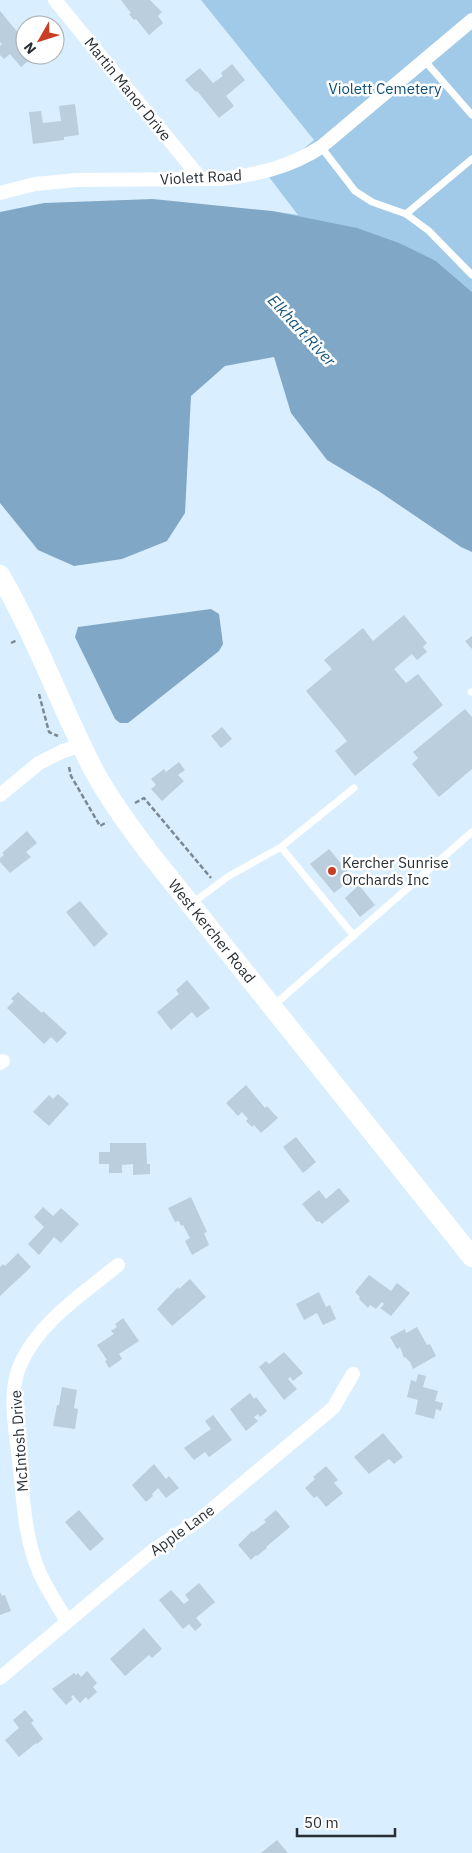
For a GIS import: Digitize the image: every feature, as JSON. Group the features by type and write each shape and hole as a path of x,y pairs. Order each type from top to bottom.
{"main road":[{"name":"West Kercher Road","path":"0,575 18,607 82,744 108,795 120,813 151,855 472,1257"}],"street":[{"name":"Martin Manor Drive","path":"55,0 201,179"},
{"name":"Violett Road","path":"0,193 35,184 62,180 240,177 287,165 321,147 472,20"},
{"path":"0,795 39,763 82,744"},
{"name":"McIntosh Drive","path":"67,1621 43,1581 30,1544 25,1522 14,1407 15,1381 20,1364 43,1330 61,1312 118,1265"},
{"name":"Apple Lane","path":"0,1678 152,1551 198,1521 333,1408 353,1374"}],"lane":[{"path":"424,60 472,115"},
{"path":"321,147 355,190 372,202 406,214 429,231 472,276"},
{"path":"406,214 472,159"},
{"path":"191,904 229,876 281,847 354,788"},
{"path":"272,1006 472,832"},
{"path":"281,847 354,936"}],"path":[{"path":"69,767 71,776 100,826 107,822"},
{"path":"135,803 144,798 217,885"}],"green space":[{"name":"Violett Cemetery","path":"201,0 472,0 472,292 436,261 272,211 298,215 269,177 314,140"}],"water":[{"name":"Elkhart River","path":"153,199 272,211 357,228 399,243 436,261 472,292 472,552 461,547 377,490 327,460 291,413 274,357 225,366 191,396 185,513 167,541 122,559 74,566 38,550 0,503 0,212 44,203"},
{"path":"211,609 219,614 223,644 219,651 128,723 120,723 115,719 75,637 78,627"}],"building":[{"path":"121,0 150,0 162,12 158,16 163,23 149,35 136,19 134,20 129,14 131,13"},
{"path":"0,11 15,29 15,60 10,54 4,59 0,55 0,46 2,44 0,42"},
{"path":"232,64 245,80 226,96 234,106 219,118 197,91 185,80 200,68 213,83 223,76 221,73"},
{"path":"75,104 79,135 64,137 64,140 33,144 29,112 41,111 43,123 61,121 59,106"},
{"path":"404,615 427,643 423,647 427,652 417,660 412,654 394,669 406,683 418,674 443,705 355,776 335,751 347,741 306,691 332,669 324,660 363,628 373,641"},
{"path":"472,636 472,649 465,641"},
{"path":"465,709 472,717 472,769 439,797 412,764 418,758 413,752"},
{"path":"222,727 232,739 221,748 211,736"},
{"path":"179,762 185,770 178,775 184,781 162,801 151,789 156,785 151,779 164,769 166,772"},
{"path":"27,831 37,843 26,852 31,857 10,873 0,862 0,858 4,855 2,853"},
{"name":"Kercher Sunrise Orchards Inc","path":"329,849 353,878 334,893 310,864"},
{"path":"355,880 375,905 360,917 345,898 356,888 352,883"},
{"path":"80,901 108,934 94,947 66,912"},
{"path":"187,980 210,1008 197,1018 192,1012 171,1030 157,1012 179,994 176,990"},
{"path":"18,992 67,1033 57,1043 51,1037 44,1044 7,1008 14,1001 11,999"},
{"path":"246,1085 265,1108 267,1106 278,1118 261,1133 254,1125 252,1127 246,1121 248,1119 242,1112 238,1116 226,1103"},
{"path":"58,1094 69,1104 49,1126 33,1112 49,1095 53,1099"},
{"path":"296,1137 316,1162 303,1173 283,1147"},
{"path":"110,1143 146,1143 147,1164 150,1164 150,1174 133,1175 133,1164 122,1165 122,1173 109,1173 109,1164 99,1164 99,1152 110,1152"},
{"path":"339,1188 350,1201 322,1224 319,1221 317,1222 302,1204 319,1190 326,1199"},
{"path":"191,1197 207,1232 204,1233 209,1245 192,1255 185,1241 190,1238 183,1225 181,1226 179,1221 175,1222 168,1208"},
{"path":"43,1207 53,1216 61,1208 79,1224 61,1243 54,1237 39,1255 28,1244 44,1227 34,1217"},
{"path":"18,1253 31,1267 0,1296 0,1267 3,1264 5,1266"},
{"path":"369,1275 391,1291 397,1283 410,1293 391,1316 380,1308 384,1304 382,1302 376,1309 370,1305 368,1308 355,1292"},
{"path":"190,1279 206,1297 172,1326 157,1309 178,1287 179,1289"},
{"path":"319,1292 326,1307 330,1305 336,1319 323,1325 317,1313 304,1320 296,1304"},
{"path":"123,1318 139,1341 119,1354 122,1359 109,1368 105,1361 107,1360 97,1345 114,1334 111,1331 117,1327 115,1324"},
{"path":"417,1327 427,1345 430,1344 436,1356 413,1369 410,1362 404,1358 400,1347 397,1349 390,1337 405,1329 406,1333"},
{"path":"284,1352 303,1373 293,1381 290,1377 288,1379 297,1389 284,1400 259,1367 266,1361 269,1364"},
{"path":"418,1374 426,1376 423,1387 438,1391 435,1401 443,1403 441,1411 436,1409 434,1419 415,1414 418,1400 407,1397 411,1380 416,1382"},
{"path":"62,1387 77,1390 74,1408 78,1409 75,1429 53,1426"},
{"path":"250,1393 254,1399 256,1397 267,1411 260,1417 258,1414 254,1417 258,1421 246,1431 230,1409"},
{"path":"213,1415 232,1440 209,1457 205,1452 194,1460 184,1448 211,1429 205,1421"},
{"path":"383,1433 403,1457 394,1464 389,1459 369,1474 354,1457"},
{"path":"154,1464 166,1479 169,1476 179,1488 166,1498 158,1488 146,1502 132,1485"},
{"path":"326,1466 338,1480 334,1483 343,1493 326,1507 317,1496 314,1498 305,1488 315,1479 313,1477"},
{"path":"79,1510 104,1539 90,1551 65,1522"},
{"path":"276,1510 290,1527 251,1560 238,1545 252,1531 266,1522 264,1520"},
{"path":"199,1583 215,1602 196,1618 202,1625 195,1631 189,1624 183,1629 159,1600 171,1590 184,1604 189,1600 185,1595"},
{"path":"0,1592 2,1596 5,1595 11,1611 0,1615"},
{"path":"144,1628 162,1649 152,1658 149,1655 125,1676 110,1659"},
{"path":"87,1671 97,1683 93,1687 97,1692 88,1700 86,1697 80,1703 73,1695 71,1697 73,1699 66,1705 52,1689 74,1673 76,1675 78,1673 81,1677"},
{"path":"25,1710 34,1721 31,1723 43,1739 19,1757 5,1740 19,1728 13,1720"},
{"path":"277,1840 288,1853 261,1853"}],"place":[{"name":"Kercher Sunrise Orchards Inc","path":"332,871"}]}
